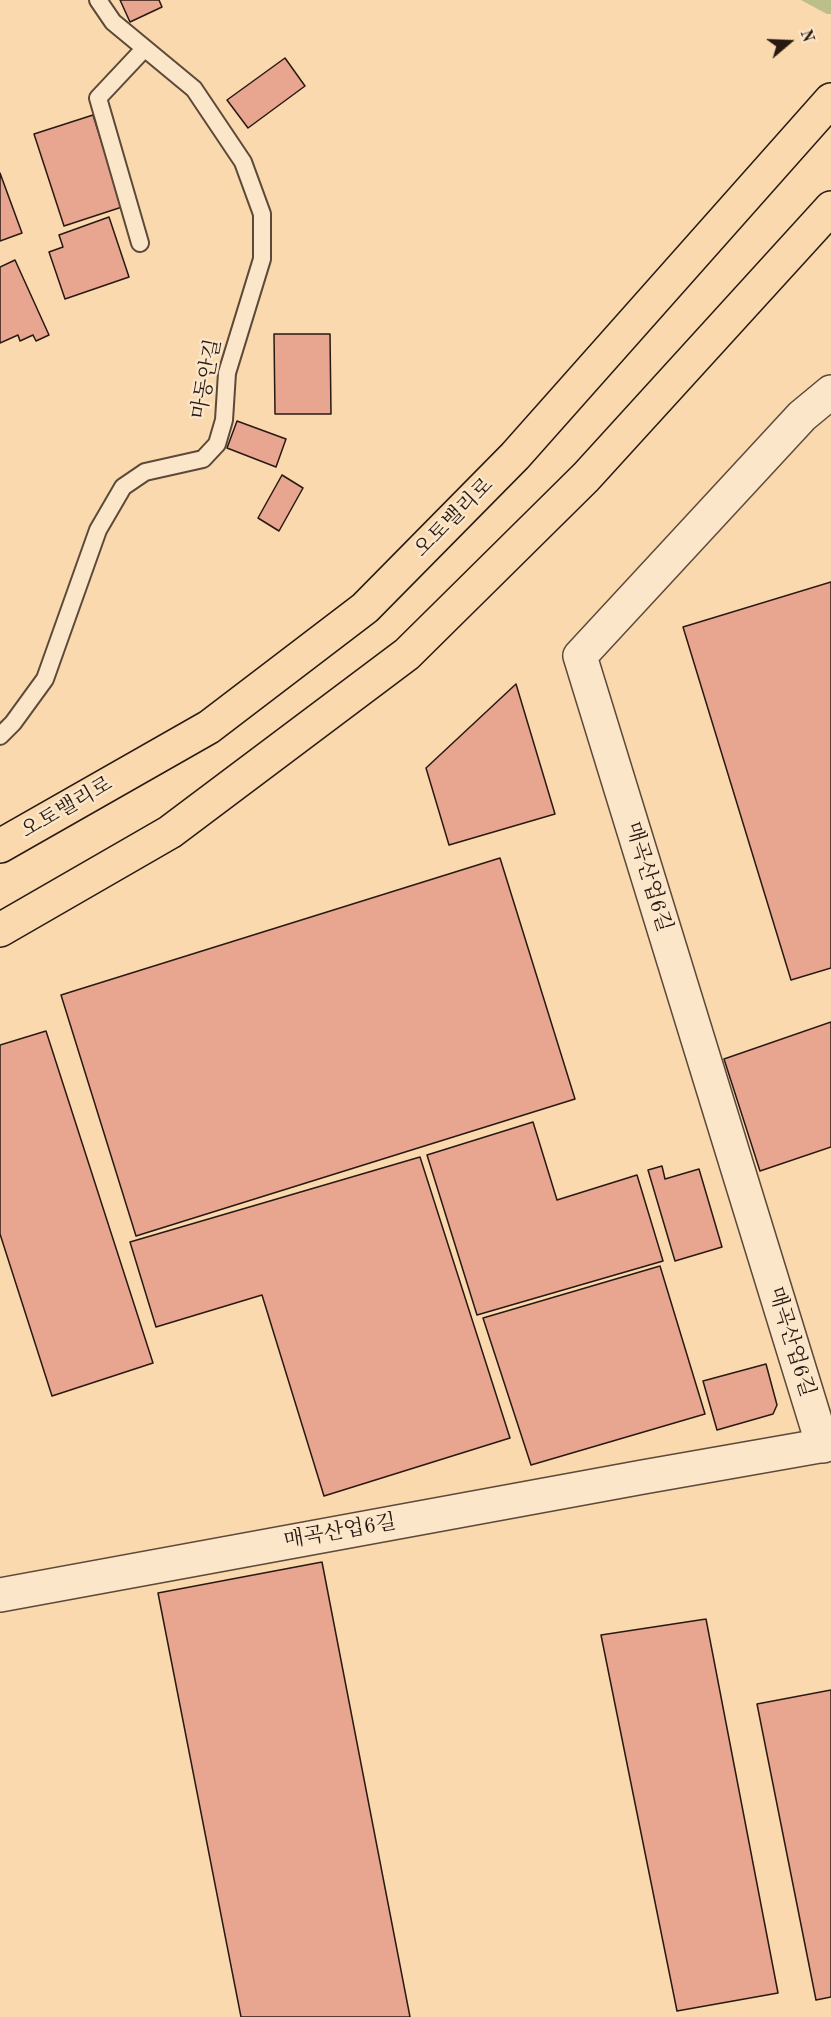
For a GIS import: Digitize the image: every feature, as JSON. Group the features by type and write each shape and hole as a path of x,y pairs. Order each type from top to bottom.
{"highway":[{"name":"오토밸리로","path":"0,846 209,727 365,608 515,456 831,100"},
{"path":"0,930 170,831 407,654 586,477 831,208"}],"street":[{"name":"매곡산업6길","path":"0,1595 827,1445 580,656 802,416 831,392"}],"lane":[{"name":"마동안길","path":"0,736 13,723 45,679 98,530 123,487 145,472 203,459 217,444 224,420 227,373 261,259 262,213 243,162 194,89 112,22 98,0"},
{"path":"140,243 98,98 144,49"}],"green space":[{"path":"801,0 831,0 831,14 827,14"}],"building":[{"path":"120,0 159,0 162,7 130,22"},
{"path":"285,58 305,86 248,128 227,100"},
{"path":"93,115 122,207 64,226 34,134"},
{"path":"0,173 22,233 0,241"},
{"path":"109,217 129,277 65,299 49,252 63,247 59,235"},
{"path":"15,260 49,335 36,341 33,335 20,341 18,335 0,343 0,267"},
{"path":"274,334 330,334 331,414 275,414"},
{"path":"237,421 286,439 276,467 227,448"},
{"path":"282,475 303,488 279,531 258,518"},
{"path":"831,582 831,968 791,980 683,627"},
{"path":"516,684 555,814 449,845 426,768"},
{"path":"500,858 575,1099 136,1236 61,995"},
{"path":"831,1022 831,1147 760,1171 724,1059"},
{"path":"46,1031 153,1363 52,1396 0,1234 0,1045"},
{"path":"533,1122 557,1200 637,1175 663,1261 477,1315 427,1155"},
{"path":"420,1157 510,1438 324,1496 262,1295 156,1327 130,1242"},
{"path":"662,1166 665,1179 699,1169 722,1247 675,1261 648,1170"},
{"path":"660,1266 705,1414 531,1465 483,1318"},
{"path":"766,1364 777,1405 773,1414 717,1430 703,1381"},
{"path":"322,1562 410,2017 241,2017 158,1593"},
{"path":"706,1619 778,1993 677,2011 601,1635"},
{"path":"831,1690 831,1997 816,2000 757,1704"}]}
